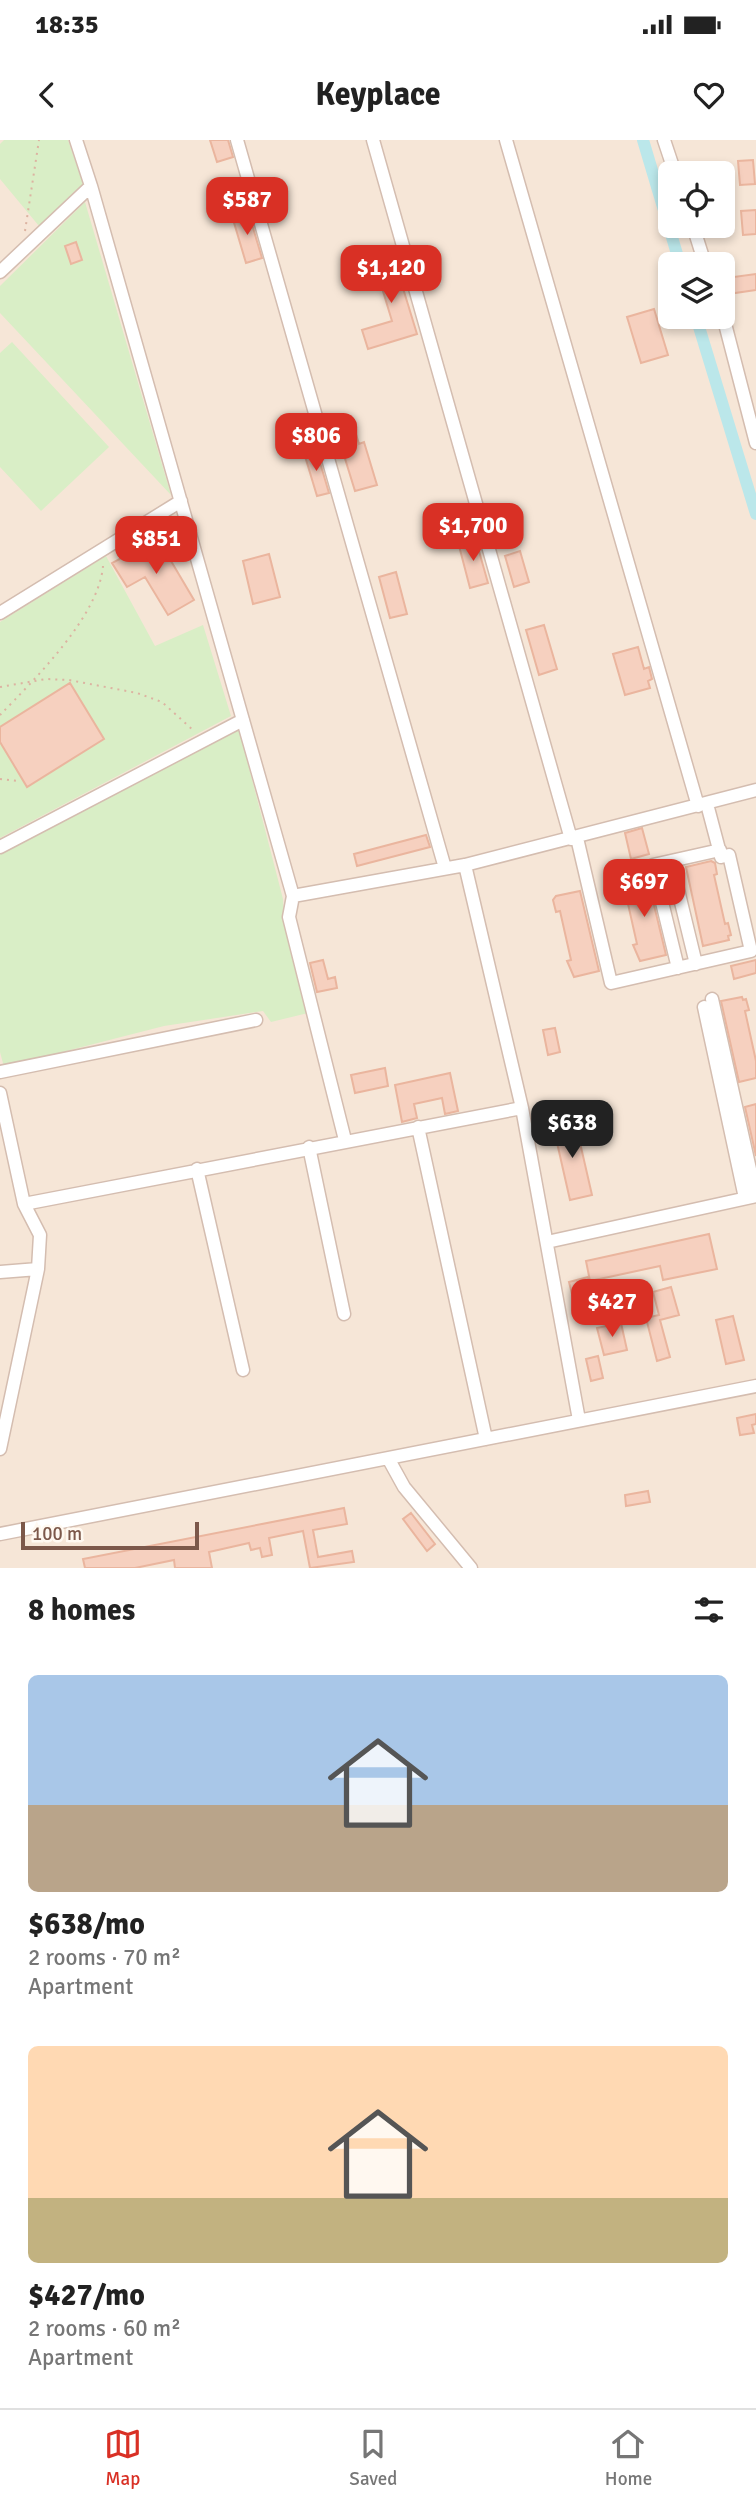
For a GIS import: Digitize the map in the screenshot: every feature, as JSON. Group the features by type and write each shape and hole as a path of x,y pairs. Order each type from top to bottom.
{"street":[{"path":"76,140 92,186 293,896 289,917 345,1140"},
{"path":"237,140 445,868"},
{"path":"373,140 574,838 611,983 751,951 729,855 721,857 703,805 506,140"},
{"path":"664,140 671,161"},
{"path":"0,272 92,186"},
{"path":"726,329 756,443"},
{"path":"0,613 181,501"},
{"path":"0,847 243,720"},
{"path":"293,896 465,865 756,789"},
{"path":"678,968 653,865 720,850"},
{"path":"671,861 696,964"},
{"path":"465,865 522,1108 579,1420"},
{"path":"547,1242 756,1196 708,1003"},
{"path":"0,1072 256,1020"},
{"path":"0,1093 23,1204 40,1235 38,1269 0,1448"},
{"path":"23,1204 522,1108"},
{"path":"418,1127 486,1438"},
{"path":"309,1147 344,1314"},
{"path":"197,1169 243,1370"},
{"path":"0,1272 38,1269"},
{"path":"0,1534 756,1386"},
{"path":"387,1458 404,1487 471,1568"}],"path":[{"path":"20,253 39,140"},
{"path":"0,715 56,656 92,599 103,568 99,552"},
{"path":"0,687 46,679 69,680 137,693 162,702 195,732 209,738"},
{"path":"0,779 19,780"}],"shaded area":[{"path":"0,140 756,140 756,1568 0,1568"}],"green space":[{"path":"4,140 68,140 84,187 76,190 39,226 0,179 0,144"},
{"path":"85,202 171,495 0,313 0,286"},
{"path":"12,342 109,447 41,511 0,467 0,353"},
{"path":"106,556 155,646 203,625 231,716 0,838 0,622"},
{"path":"239,729 283,899 284,920 308,1013 271,1022 263,1011 164,1026 4,1067 0,1052 0,854"}],"building":[{"path":"210,140 228,140 233,157 217,162"},
{"path":"753,160 755,184 740,185 738,161"},
{"path":"756,210 756,234 743,235 741,211"},
{"path":"248,211 262,258 246,263 232,216"},
{"path":"76,242 82,260 71,264 65,246"},
{"path":"391,249 417,334 368,349 362,330 392,321 372,255"},
{"path":"756,274 756,290 735,293 735,277"},
{"path":"654,309 668,355 641,363 627,317"},
{"path":"351,418 359,444 364,442 377,485 355,491 334,423"},
{"path":"316,449 329,493 317,496 304,453"},
{"path":"475,537 488,583 470,588 458,542"},
{"path":"158,539 194,600 168,615 145,577 127,587 112,563"},
{"path":"520,551 529,582 514,587 505,556"},
{"path":"269,554 280,597 253,604 243,561"},
{"path":"396,572 407,614 390,618 379,577"},
{"path":"544,625 557,669 539,675 526,630"},
{"path":"638,647 644,669 649,667 652,679 648,681 650,688 625,695 613,654"},
{"path":"70,683 104,739 27,787 0,742 0,727"},
{"path":"642,828 649,854 631,859 625,833"},
{"path":"426,835 430,847 357,866 354,854"},
{"path":"711,861 715,863 717,874 714,875 725,924 728,923 731,935 728,936 729,940 703,946 686,867"},
{"path":"647,876 666,955 640,961 633,945 637,944 626,895 623,896 620,885 624,884 623,881"},
{"path":"580,891 599,971 574,977 567,961 571,960 560,911 556,912 553,900 556,896"},
{"path":"323,960 328,979 335,977 337,988 317,992 310,963"},
{"path":"756,960 756,973 734,979 731,966"},
{"path":"742,997 743,1000 746,999 749,1010 745,1011 756,1061 756,1078 739,1082 721,1001"},
{"path":"555,1028 560,1052 548,1055 543,1030"},
{"path":"385,1068 388,1086 355,1093 351,1075"},
{"path":"450,1073 458,1111 445,1114 442,1098 414,1104 417,1118 402,1122 395,1085"},
{"path":"756,1104 756,1156 745,1107"},
{"path":"575,1121 592,1195 570,1200 553,1125"},
{"path":"709,1234 717,1269 663,1280 660,1266 590,1281 586,1261"},
{"path":"588,1277 594,1301 575,1306 569,1282"},
{"path":"671,1287 679,1315 660,1320 670,1357 657,1361 646,1318 659,1315 653,1292"},
{"path":"733,1316 744,1360 726,1364 716,1320"},
{"path":"621,1323 627,1350 604,1355 597,1328"},
{"path":"598,1356 603,1378 591,1381 586,1359"},
{"path":"756,1414 756,1424 752,1425 754,1433 740,1435 737,1418"},
{"path":"648,1491 650,1502 626,1506 625,1495"},
{"path":"344,1508 347,1524 313,1530 318,1557 352,1551 354,1562 310,1568 303,1531 269,1538 272,1555 262,1557 260,1548 251,1550 249,1543 209,1552 212,1568 175,1568 174,1560 135,1568 85,1568 83,1559"},
{"path":"411,1513 435,1544 427,1551 403,1519"}],"waterway":[{"path":"643,140 676,252"},
{"path":"700,329 756,514"}]}
